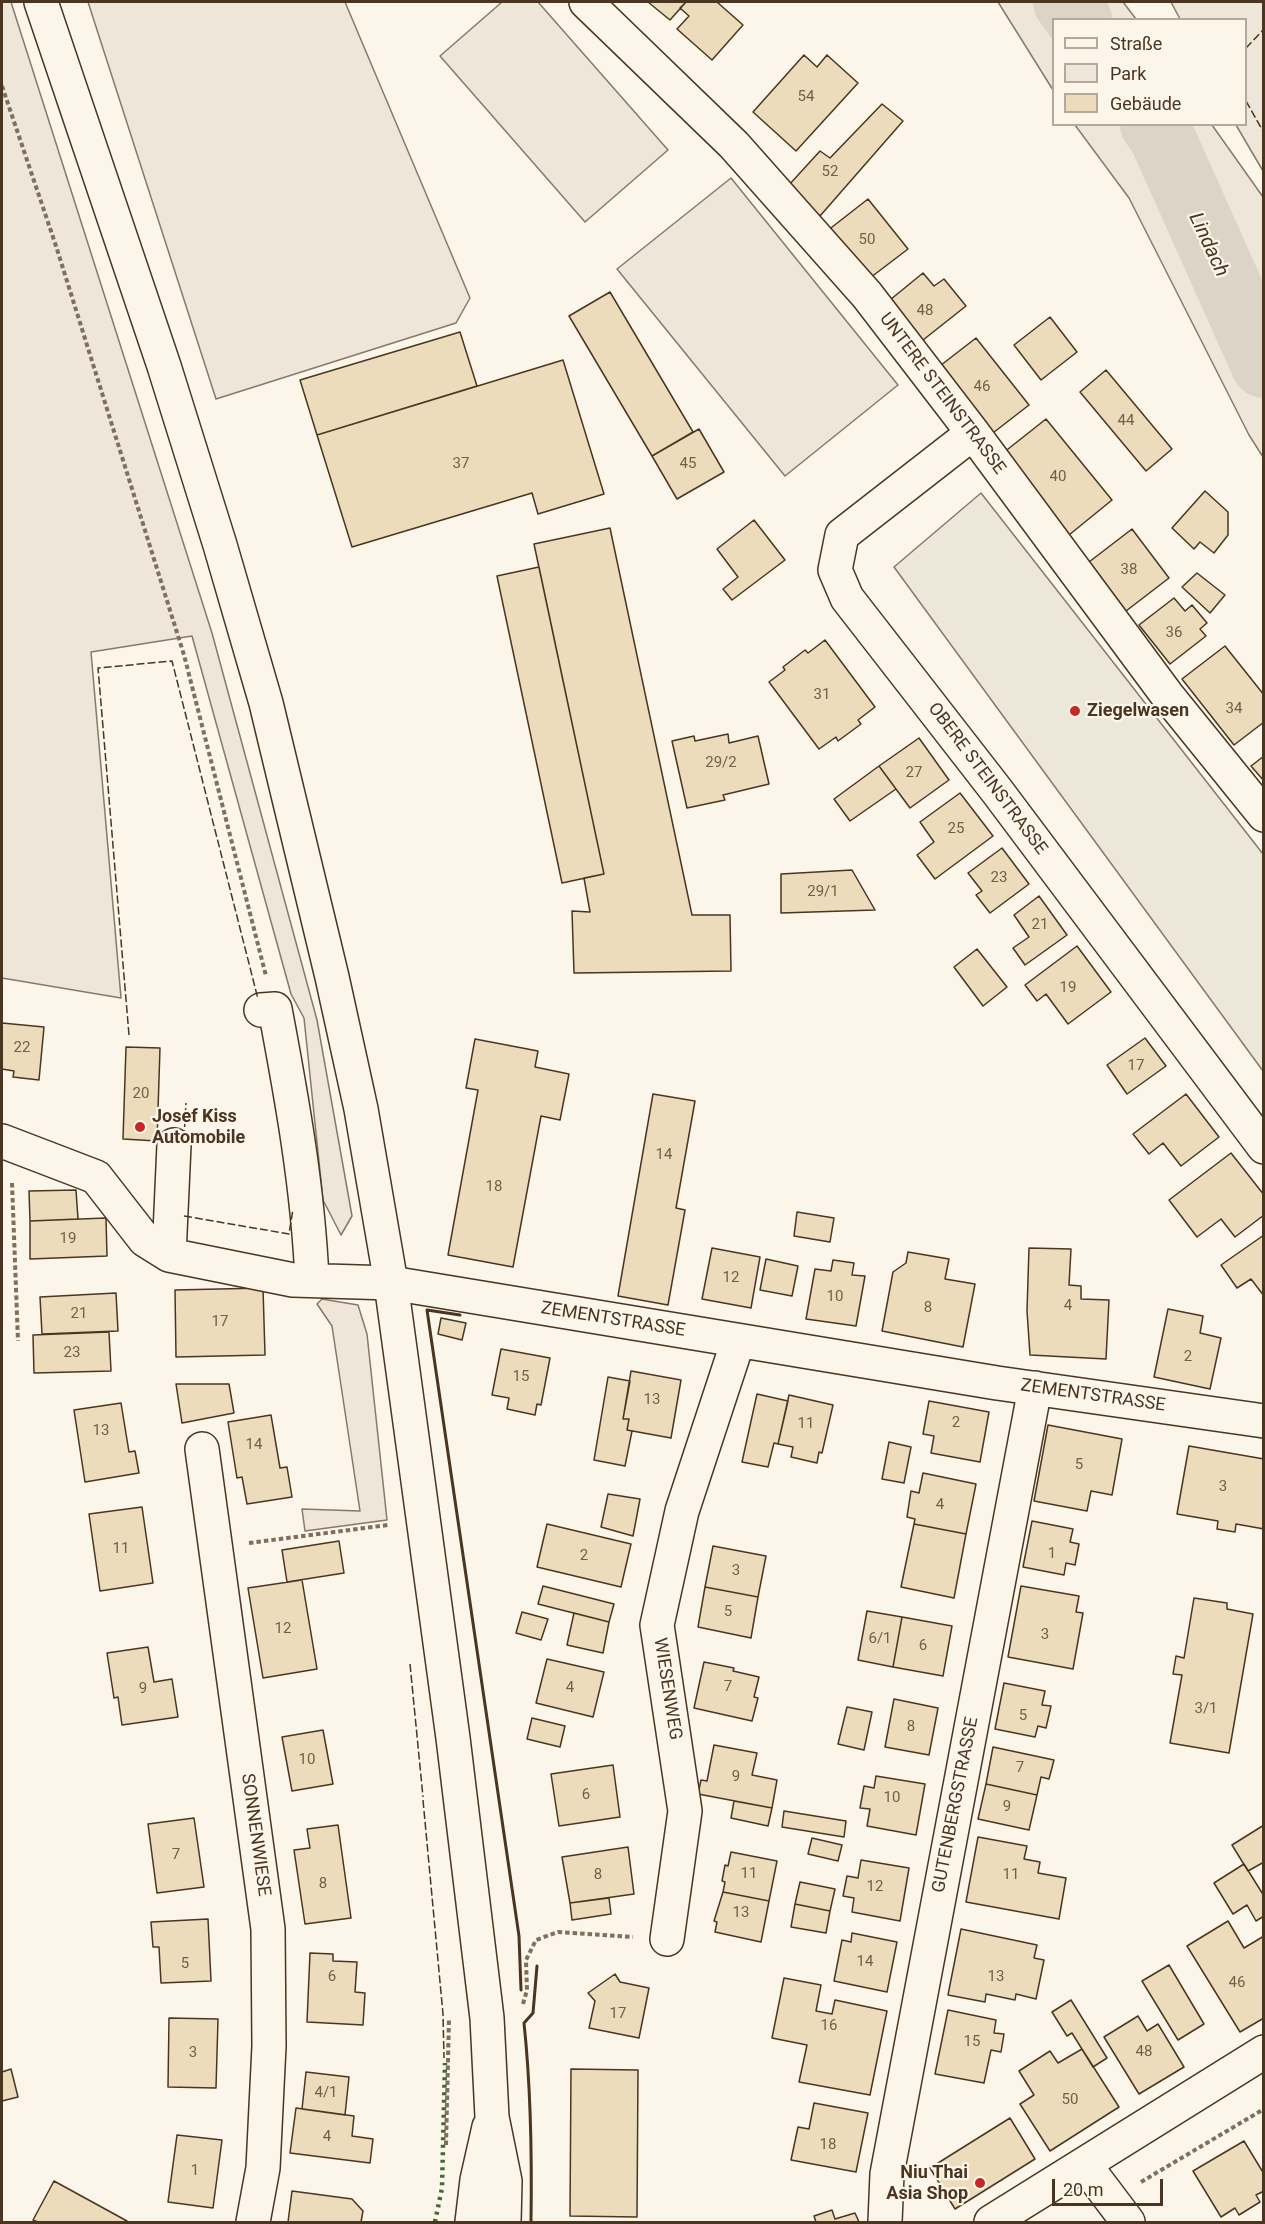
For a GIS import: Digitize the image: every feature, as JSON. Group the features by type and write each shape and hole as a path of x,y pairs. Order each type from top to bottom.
{"street":[{"path":"41,2 164,366 220,545 266,703 335,988 360,1109 390,1283 453,1738 487,2018 492,2116 505,2181 504,2223"},
{"name":"UNTERE STEINSTRASSE","path":"586,2 734,145 867,296 973,433 1167,695 1263,815"},
{"name":"OBERE STEINSTRASSE","path":"973,433 842,535 835,570 847,598 997,791 1263,1147"},
{"path":"268,1010 294,1110 310,1221 312,1280"},
{"name":"ZEMENTSTRASSE","path":"7,1144 96,1177 145,1240 169,1255 293,1280 390,1283 1035,1388 1263,1421"},
{"path":"169,1255 174,1146"},
{"name":"WIESENWEG","path":"667,1939 685,1811 657,1626 682,1511 738,1341"},
{"name":"GUTENBERGSTRASSE","path":"885,2223 889,2162 1035,1388"},
{"name":"SONNENWIESE","path":"202,1449 268,1929 268,2068 263,2168 253,2223"},
{"path":"992,2223 1085,2165 1101,2152 1263,2052"},
{"path":"472,2223 477,2180 492,2116"},
{"path":"1085,2165 1120,2211"}],"path":[{"path":"2,86 56,246 184,655 268,1010"},
{"path":"7,1144 12,1165 18,1341"},
{"path":"216,1548 391,1525"},
{"path":"521,2010 527,1990 526,1960 536,1940 558,1932 667,1939"},
{"path":"1120,2211 1263,2109"}],"green space":[{"path":"2,2 11,2 212,633 317,1020 352,1216 341,1235 323,1200 304,1018 291,994 192,636 91,652 121,998 2,978"},
{"path":"88,2 345,2 470,298 456,323 216,399"},
{"path":"502,2 538,2 668,150 585,222 440,56"},
{"path":"998,2 1123,2 1135,18 1052,18 1052,88"},
{"path":"1171,2 1263,2 1263,171 1237,126 1247,126 1247,18 1179,18"},
{"path":"1076,126 1213,126 1263,197 1263,457 1249,435 1129,198"},
{"path":"731,178 898,385 785,476 617,269"},
{"path":"322,1299 358,1305 367,1334 387,1520 305,1531 302,1509 360,1511 332,1326 317,1304"}],"shaded area":[{"name":"Ziegelwasen","path":"981,493 1263,854 1263,1071 894,567"}],"building":[{"path":"648,2 686,2 670,20"},
{"path":"686,2 717,2 743,25 712,60 677,29 689,16 680,8"},
{"path":"804,55 817,67 827,55 858,83 796,151 753,112"},
{"path":"882,104 903,121 820,216 788,186 820,151 830,158"},
{"path":"868,199 908,249 866,281 827,231"},
{"path":"923,273 934,286 944,279 966,306 918,344 885,304"},
{"path":"610,292 693,432 652,456 569,316"},
{"path":"1050,317 1077,352 1041,380 1014,345"},
{"path":"460,332 477,386 317,435 300,380"},
{"path":"976,338 1029,405 989,436 936,369"},
{"path":"563,360 604,494 538,514 532,493 352,547 317,435"},
{"path":"1106,370 1172,449 1146,471 1080,392"},
{"path":"1046,419 1112,500 1069,535 1003,453"},
{"path":"699,429 724,472 677,499 652,456"},
{"path":"1205,491 1228,512 1228,535 1214,553 1200,542 1194,549 1172,528"},
{"path":"754,520 785,560 732,600 723,589 738,577 717,549"},
{"path":"610,528 692,915 730,915 731,971 574,973 572,911 590,912 584,878 604,874 534,544"},
{"path":"1132,529 1169,578 1126,611 1089,562"},
{"path":"539,567 604,874 562,883 497,576"},
{"path":"1197,573 1225,595 1210,613 1182,587"},
{"path":"1174,598 1185,611 1192,605 1207,623 1200,629 1206,636 1170,664 1139,625"},
{"path":"825,640 875,707 858,720 861,724 838,741 836,737 819,749 769,682 785,670 783,667 805,650 808,653"},
{"path":"1225,646 1264,695 1264,722 1234,745 1182,679"},
{"path":"728,734 729,743 758,736 769,784 723,795 725,800 687,808 672,741 694,736 695,741"},
{"path":"919,738 949,780 910,808 879,766"},
{"path":"1264,756 1264,781 1251,766"},
{"path":"879,766 896,789 850,821 834,799"},
{"path":"960,793 993,836 935,879 917,855 934,842 920,822"},
{"path":"1002,848 1029,884 990,913 976,895 982,891 968,873"},
{"path":"852,870 875,910 781,913 781,874"},
{"path":"1039,896 1067,935 1025,965 1013,948 1029,937 1014,915"},
{"path":"1077,946 1111,992 1068,1024 1046,994 1037,1001 1025,985"},
{"path":"977,949 1007,987 983,1006 954,967"},
{"path":"2,1023 44,1027 39,1080 13,1077 14,1071 2,1069"},
{"path":"1145,1038 1166,1066 1127,1094 1107,1065"},
{"path":"475,1039 538,1051 535,1067 569,1074 560,1120 541,1116 513,1267 448,1255 478,1090 466,1088"},
{"path":"126,1047 160,1048 157,1141 123,1139"},
{"path":"653,1094 695,1101 676,1208 685,1210 668,1305 618,1296"},
{"path":"1186,1094 1219,1137 1181,1166 1163,1143 1149,1154 1133,1134"},
{"path":"1231,1153 1264,1195 1264,1215 1235,1237 1221,1219 1197,1237 1169,1200"},
{"path":"76,1190 78,1219 30,1221 29,1191"},
{"path":"797,1212 834,1218 830,1242 794,1236"},
{"path":"106,1218 107,1256 30,1259 30,1221"},
{"path":"1264,1235 1264,1296 1251,1279 1237,1288 1221,1265"},
{"path":"712,1248 760,1257 751,1308 702,1299"},
{"path":"1029,1248 1071,1249 1069,1285 1081,1286 1081,1299 1109,1300 1106,1359 1030,1355 1027,1311"},
{"path":"908,1252 949,1259 945,1279 975,1284 963,1347 882,1331 893,1272 906,1263"},
{"path":"766,1259 798,1266 792,1296 760,1290"},
{"path":"833,1260 854,1263 852,1275 865,1276 856,1326 806,1319 815,1269 831,1271"},
{"path":"263,1288 265,1355 176,1357 175,1290"},
{"path":"116,1293 118,1331 42,1334 40,1297"},
{"path":"1168,1309 1203,1316 1200,1333 1221,1338 1210,1389 1154,1377"},
{"path":"441,1318 466,1323 462,1340 438,1334"},
{"path":"109,1332 111,1371 34,1373 33,1335"},
{"path":"501,1349 550,1358 541,1405 537,1404 535,1415 507,1409 509,1398 492,1395"},
{"path":"631,1371 681,1380 671,1438 627,1430 629,1419 623,1419"},
{"path":"608,1377 630,1381 623,1419 629,1419 627,1430 632,1431 625,1466 594,1460"},
{"path":"176,1384 229,1384 234,1413 182,1423"},
{"path":"757,1394 788,1401 778,1444 774,1443 768,1467 742,1462"},
{"path":"789,1395 833,1405 822,1453 819,1452 817,1463 791,1457 793,1447 778,1444"},
{"path":"929,1401 989,1412 980,1462 931,1453 934,1436 923,1434"},
{"path":"121,1403 129,1452 135,1451 139,1473 85,1482 74,1410"},
{"path":"271,1415 280,1468 287,1467 292,1497 247,1504 242,1477 237,1478 228,1422"},
{"path":"1048,1425 1122,1439 1112,1495 1091,1491 1087,1511 1034,1501"},
{"path":"889,1442 911,1447 904,1483 882,1479"},
{"path":"1189,1446 1264,1459 1264,1529 1236,1524 1235,1532 1217,1529 1218,1521 1177,1514"},
{"path":"923,1473 976,1484 966,1534 914,1524 915,1519 907,1517 911,1491 919,1493"},
{"path":"608,1494 640,1499 633,1536 601,1527"},
{"path":"142,1507 153,1583 100,1591 89,1514"},
{"path":"1032,1521 1073,1529 1070,1542 1079,1544 1075,1565 1066,1563 1064,1575 1023,1567"},
{"path":"547,1524 631,1544 621,1587 537,1567"},
{"path":"914,1524 966,1534 954,1598 901,1587"},
{"path":"339,1541 344,1573 287,1582 282,1550"},
{"path":"713,1546 766,1556 758,1597 705,1587"},
{"path":"302,1580 317,1669 263,1678 248,1588"},
{"path":"543,1586 614,1604 609,1622 538,1604"},
{"path":"1021,1586 1079,1596 1076,1612 1083,1613 1073,1669 1008,1657"},
{"path":"705,1587 758,1597 751,1638 698,1627"},
{"path":"1194,1598 1227,1603 1227,1609 1253,1614 1229,1753 1170,1743 1182,1675 1173,1674 1176,1656 1184,1658"},
{"path":"867,1611 902,1617 893,1667 858,1660"},
{"path":"522,1612 548,1619 541,1640 516,1633"},
{"path":"574,1613 609,1622 603,1653 567,1645"},
{"path":"902,1617 952,1626 943,1676 893,1667"},
{"path":"148,1647 154,1682 172,1679 178,1717 122,1725 118,1697 114,1698 107,1653"},
{"path":"547,1659 604,1672 593,1717 536,1703"},
{"path":"704,1662 734,1668 733,1671 759,1677 754,1697 758,1698 752,1721 694,1708"},
{"path":"1004,1683 1045,1691 1042,1705 1051,1706 1046,1728 1038,1726 1035,1737 995,1729"},
{"path":"894,1699 938,1708 929,1755 885,1747"},
{"path":"847,1707 872,1712 864,1750 838,1744"},
{"path":"532,1718 565,1726 560,1747 527,1739"},
{"path":"323,1730 333,1784 292,1791 282,1737"},
{"path":"714,1745 757,1753 752,1775 777,1780 772,1808 698,1794 701,1780 707,1781"},
{"path":"993,1747 1054,1760 1049,1779 1041,1777 1037,1795 986,1784"},
{"path":"613,1765 620,1817 559,1826 551,1774"},
{"path":"876,1776 925,1784 916,1835 867,1826 870,1809 860,1808 864,1786 874,1788"},
{"path":"986,1784 1037,1795 1029,1830 978,1819"},
{"path":"734,1801 772,1808 768,1826 731,1818"},
{"path":"784,1811 846,1821 844,1837 782,1827"},
{"path":"194,1818 204,1887 157,1893 148,1824"},
{"path":"338,1825 351,1918 305,1924 294,1850 310,1848 307,1829"},
{"path":"1264,1825 1264,1862 1248,1871 1232,1845"},
{"path":"978,1837 1027,1846 1024,1859 1040,1862 1038,1873 1066,1878 1059,1919 966,1902"},
{"path":"812,1838 842,1845 838,1861 808,1854"},
{"path":"628,1847 634,1894 570,1903 562,1857"},
{"path":"731,1852 777,1861 769,1901 723,1892 725,1882 722,1881 725,1865 728,1866"},
{"path":"861,1860 909,1868 900,1921 852,1912 854,1898 843,1896 847,1876 858,1878"},
{"path":"1244,1864 1264,1896 1264,1916 1256,1921 1247,1905 1233,1914 1214,1883"},
{"path":"800,1882 835,1889 830,1911 795,1904"},
{"path":"723,1892 769,1901 761,1942 715,1932 717,1922 714,1921"},
{"path":"609,1898 611,1914 572,1920 570,1903"},
{"path":"795,1904 830,1911 826,1933 791,1927"},
{"path":"208,1919 211,1981 161,1983 159,1947 153,1947 151,1922"},
{"path":"1228,1921 1244,1948 1264,1936 1264,2018 1240,2032 1187,1946"},
{"path":"961,1929 1037,1945 1034,1958 1044,1960 1036,1999 1016,1994 1015,2000 986,1994 985,2002 948,1995"},
{"path":"852,1933 897,1942 887,1992 834,1981 842,1940 851,1942"},
{"path":"310,1953 333,1954 333,1961 357,1962 355,1992 365,1993 363,2025 307,2022"},
{"path":"1169,1965 1204,2024 1178,2040 1142,1981"},
{"path":"615,1974 620,1982 649,1988 639,2038 589,2028 595,2001 588,1993"},
{"path":"784,1978 821,1985 816,2011 832,2014 835,2000 887,2011 870,2095 799,2082 807,2045 772,2038"},
{"path":"1071,2000 1107,2058 1093,2067 1072,2033 1067,2036 1052,2012"},
{"path":"948,2010 996,2020 994,2033 1004,2034 1001,2052 991,2050 984,2083 935,2074"},
{"path":"1138,2016 1147,2031 1158,2024 1184,2067 1139,2094 1104,2037"},
{"path":"169,2018 218,2019 216,2088 168,2087"},
{"path":"1082,2049 1119,2107 1050,2151 1020,2104 1034,2095 1019,2071 1050,2051 1058,2063"},
{"path":"11,2069 18,2097 2,2101 2,2072"},
{"path":"571,2069 638,2070 637,2217 570,2216"},
{"path":"306,2072 349,2077 345,2115 302,2109"},
{"path":"814,2103 868,2113 856,2172 791,2160 798,2127 809,2129"},
{"path":"296,2108 354,2116 352,2136 373,2139 370,2163 290,2153"},
{"path":"1010,2118 1035,2159 955,2209 930,2168"},
{"path":"177,2135 222,2140 213,2208 168,2202"},
{"path":"1244,2141 1264,2174 1264,2191 1256,2195 1260,2202 1239,2215 1235,2208 1221,2217 1193,2171"},
{"path":"54,2181 127,2222 38,2222 33,2220"},
{"path":"292,2191 352,2199 363,2211 361,2222 288,2222"},
{"path":"832,2210 835,2219 855,2213 859,2222 816,2222 814,2216"}],"waterway":[{"name":"Lindach","path":"1066,2 1078,18"},
{"name":"Lindach","path":"1154,126 1162,137 1264,365"}],"hedge":[{"path":"435,2222 442,2188 445,2063"}],"fence":[{"path":"1247,47 1264,29"},
{"path":"1247,103 1264,133"},
{"path":"129,1035 98,668 172,661 258,999"},
{"path":"184,1138 186,1103"},
{"path":"184,1216 289,1234 293,1209"},
{"path":"410,1664 423,1797"},
{"path":"423,1800 443,2014 444,2058"}],"wall":[{"path":"460,1315 427,1310 519,1936 521,1990"},
{"path":"531,2222 530,2122 524,2023 533,2013 537,1966"}],"place":[{"name":"Ziegelwasen","path":"1075,711"},
{"name":"Josef Kiss Automobile","path":"140,1127"},
{"name":"Niu Thai Asia Shop","path":"980,2183"}]}
